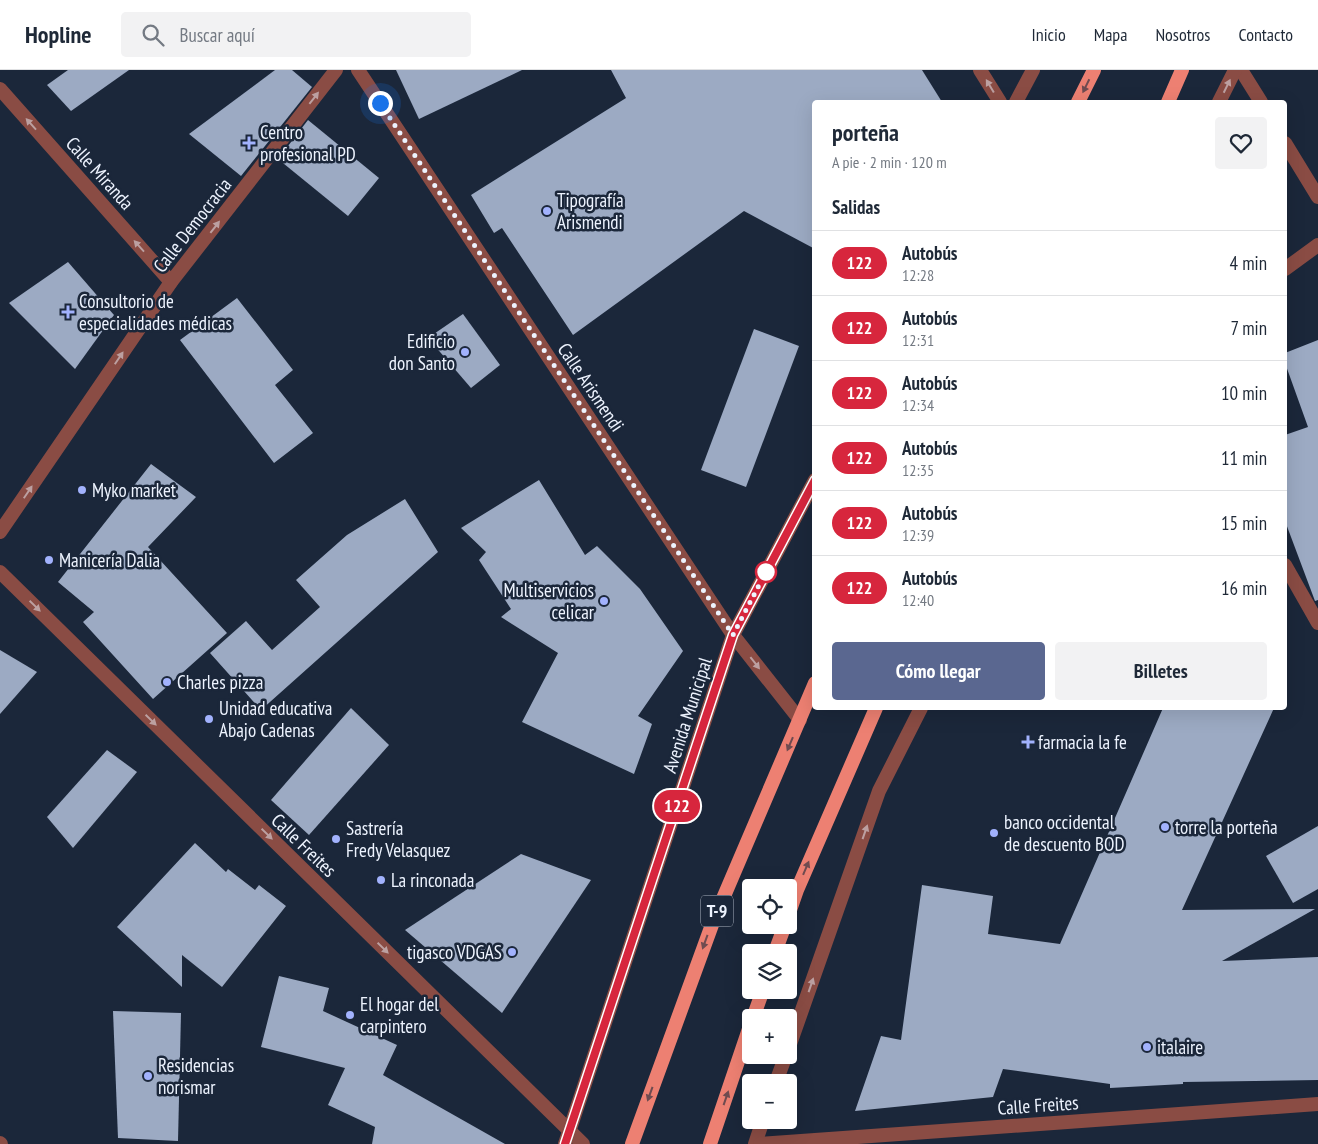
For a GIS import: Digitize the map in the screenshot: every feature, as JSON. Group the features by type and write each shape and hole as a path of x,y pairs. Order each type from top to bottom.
{"highway":[{"path":"1079,100 1094,70"},
{"path":"1169,100 1182,70"},
{"name":"T-9","path":"632,1144 713,922 812,690"},
{"path":"797,895 875,710"},
{"path":"710,1144 742,1050"}],"street":[{"name":"Calle Democracia","path":"0,532 172,282 336,70"},
{"name":"Calle Arismendi","path":"358,70 733,635 800,720"},
{"path":"980,70 999,100"},
{"path":"1017,100 1033,70"},
{"path":"1220,100 1235,70"},
{"path":"1241,70 1259,100"},
{"name":"Calle Miranda","path":"0,90 172,282"},
{"path":"1287,146 1318,197"},
{"path":"1287,268 1318,245"},
{"name":"Avenida Municipal","path":"568,1138 733,635 812,486"},
{"path":"1287,569 1318,623"},
{"name":"Calle Freites","path":"0,572 568,1138 583,1144"},
{"path":"797,1024 879,791 920,710"},
{"name":"Calle Freites","path":"760,1144 1318,1104"},
{"path":"754,1144 760,1129"}],"building":[{"path":"68,70 129,70 71,111 47,85"},
{"path":"275,70 292,70 312,87 241,176 189,134"},
{"path":"396,70 522,70 419,119"},
{"path":"611,70 922,70 941,100 812,100 812,247 744,211 573,335 502,228 494,233 471,195 626,98"},
{"path":"308,120 379,178 348,216 278,159"},
{"path":"68,262 114,315 75,369 9,303"},
{"path":"237,298 293,370 275,385 313,433 274,463 180,340"},
{"name":"Edificio don Santo","path":"463,314 500,365 471,388 428,338"},
{"path":"754,329 799,346 746,487 701,470"},
{"path":"1318,340 1318,600 1315,601 1287,526 1287,434 1308,427 1287,369 1287,352"},
{"path":"151,464 196,497 148,547 227,633 153,699 83,622 94,612 58,582"},
{"path":"539,480 585,555 597,546 640,589 683,651 638,716 652,724 634,774 522,722 558,653 501,617 511,609 479,560 486,552 461,528"},
{"path":"405,499 438,552 261,710 210,653 246,621 272,650 320,607 296,580 347,535"},
{"path":"0,650 37,672 0,714"},
{"path":"351,708 389,745 309,835 271,800"},
{"path":"1162,710 1273,710 1182,910 1315,909 1222,961 1318,957 1318,1080 1183,1082 1183,1084 1110,1088 1110,1084 1003,1069 993,1097 855,1111 881,1036 901,1040 922,885 993,896 988,934 1060,944"},
{"path":"107,750 137,772 73,848 47,817"},
{"path":"1318,826 1318,889 1293,903 1266,856"},
{"path":"195,843 226,872 228,869 255,890 259,885 286,906 222,987 182,955 182,987 117,927"},
{"path":"521,854 591,880 502,1013 405,930"},
{"path":"279,976 329,988 323,1011 397,1045 383,1075 505,1144 372,1144 375,1127 328,1105 345,1068 261,1047"},
{"name":"Residencias norismar","path":"113,1011 181,1013 178,1141 118,1138"}],"bus line":[{"name":"122","path":"565,1144 733,635 812,486"}],"place":[{"name":"Centro profesional PD","path":"249,143"},
{"name":"Tipografía Arismendi","path":"547,211"},
{"name":"Consultorio de especialidades médicas","path":"68,312"},
{"name":"Edificio don Santo","path":"465,352"},
{"name":"Myko market","path":"82,490"},
{"name":"Manicería Dalia","path":"49,560"},
{"name":"Multiservicios celicar","path":"604,601"},
{"name":"Charles pizza","path":"167,682"},
{"name":"Unidad educativa Abajo Cadenas","path":"209,719"},
{"name":"farmacia la fe","path":"1028,742"},
{"name":"torre la porteña","path":"1165,827"},
{"name":"banco occidental de descuento BOD","path":"994,833"},
{"name":"Sastrería Fredy Velasquez","path":"336,839"},
{"name":"La rinconada","path":"381,880"},
{"name":"tigasco VDGAS","path":"512,952"},
{"name":"El hogar del carpintero","path":"350,1015"},
{"name":"italaire","path":"1147,1047"},
{"name":"Residencias norismar","path":"148,1076"}],"route":[{"path":"380,103 733,635 769,566 766,572"}]}
